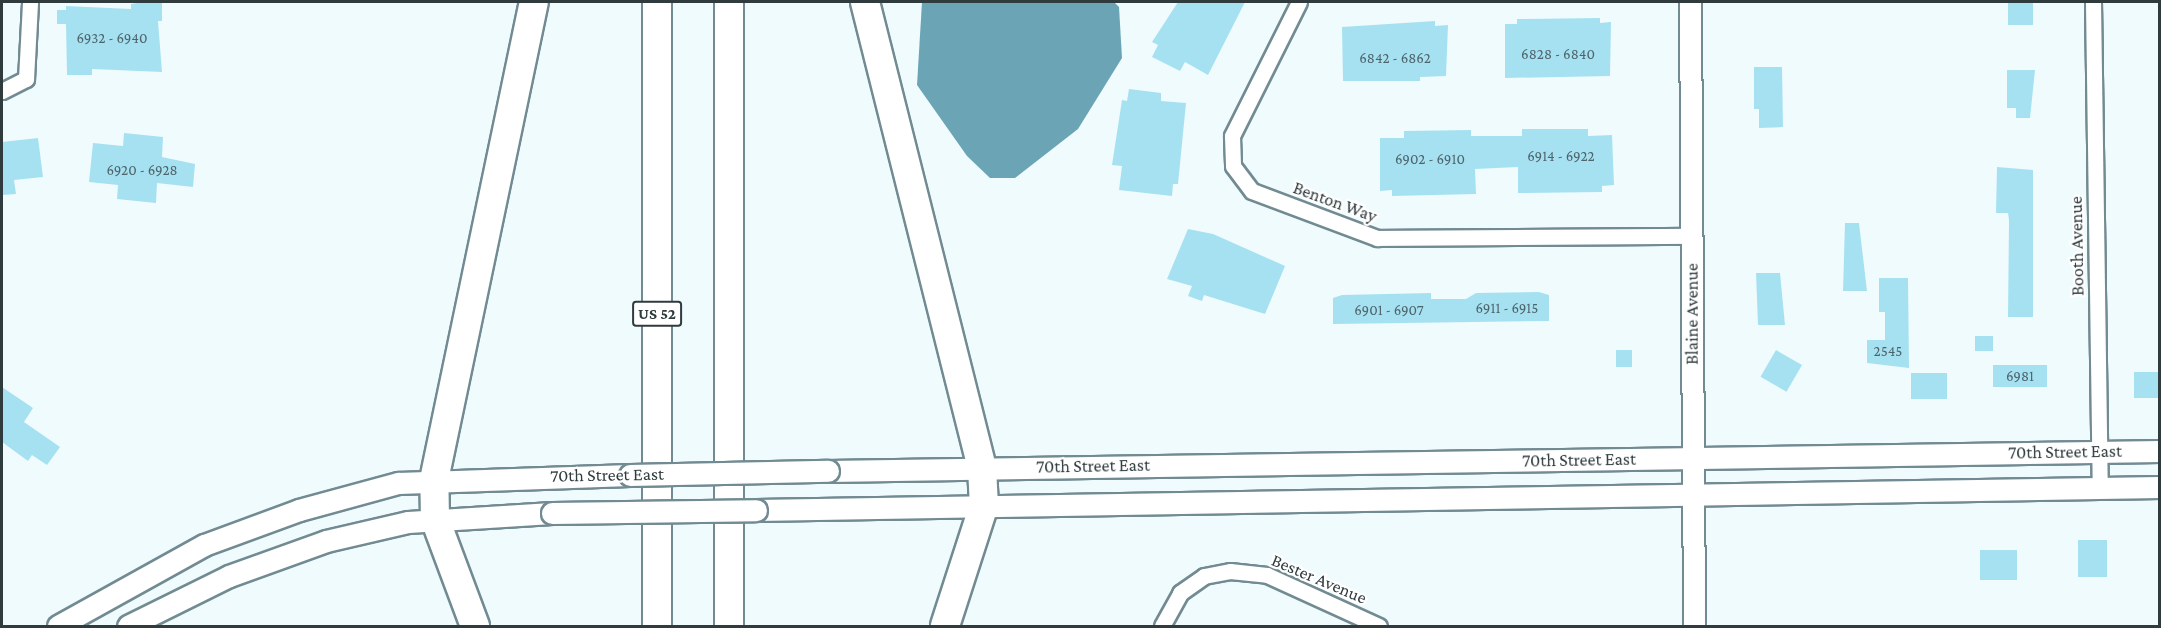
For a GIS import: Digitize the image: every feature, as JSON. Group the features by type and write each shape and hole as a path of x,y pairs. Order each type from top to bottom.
{"highway":[{"path":"475,627 435,519 434,480 534,2"},
{"name":"US 52","path":"657,2 657,627"},
{"path":"729,2 729,627"},
{"path":"865,2 982,468 984,505 945,627"}],"main road":[{"name":"Blaine Avenue","path":"1690,2 1694,627"},
{"name":"70th Street East","path":"58,627 204,545 299,510 398,483 551,476 982,468 2160,451"},
{"name":"70th Street East","path":"128,627 273,558 390,526 435,519 552,513 2160,487"}],"street":[{"path":"2,91 26,78 30,2"},
{"name":"Benton Way","path":"1299,2 1232,136 1233,166 1252,191 1377,238 1692,236"},
{"name":"Booth Avenue","path":"2093,2 2100,489"},
{"name":"Bester Avenue","path":"1162,627 1180,593 1204,576 1230,571 1267,575 1379,627"}],"water":[{"path":"922,2 1114,2 1119,7 1122,58 1078,129 1015,178 990,178 967,156 917,85"}],"building":[{"path":"1178,2 1245,2 1208,75 1185,62 1180,71 1152,57 1158,45 1152,42"},
{"path":"2008,2 2033,2 2033,25 2008,25"},
{"path":"162,3 162,21 158,21 162,72 92,69 92,75 67,75 66,24 57,24 57,10 66,10 66,6 131,9 131,4"},
{"path":"1600,18 1600,23 1611,22 1610,76 1505,78 1505,24 1517,24 1517,19"},
{"path":"1435,21 1435,26 1448,25 1446,76 1420,77 1420,81 1343,81 1342,27"},
{"path":"1754,67 1782,67 1783,127 1759,128 1759,109 1754,109"},
{"path":"2007,70 2035,70 2030,118 2016,118 2016,108 2007,108"},
{"path":"1129,89 1161,93 1161,101 1186,103 1178,184 1173,184 1172,196 1119,190 1122,166 1112,165 1122,100 1127,101"},
{"path":"1522,129 1588,129 1588,136 1612,135 1614,185 1602,186 1602,192 1518,193 1518,167 1475,169 1476,194 1392,196 1392,190 1380,191 1380,138 1404,138 1404,131 1471,130 1471,136 1522,136"},
{"path":"124,133 163,137 162,157 195,164 193,187 157,183 156,203 117,199 118,185 89,182 93,143 123,146"},
{"path":"38,138 43,177 14,180 16,194 2,195 2,142"},
{"path":"1997,167 2033,170 2033,317 2008,317 2009,220 2008,213 1996,213"},
{"path":"1845,223 1859,223 1867,291 1843,291"},
{"path":"1188,229 1213,234 1285,266 1265,314 1204,295 1202,301 1188,296 1192,286 1167,279"},
{"path":"1756,273 1780,273 1785,325 1758,325"},
{"path":"1879,278 1908,278 1909,368 1867,363 1867,340 1885,340 1885,312 1879,312"},
{"path":"1539,292 1549,295 1549,321 1333,324 1333,298 1342,295 1431,293 1431,299 1466,299 1476,293"},
{"path":"1975,336 1993,336 1993,351 1975,351"},
{"path":"1616,350 1632,350 1632,367 1616,367"},
{"path":"1776,350 1802,365 1786,392 1760,377"},
{"path":"1993,365 2047,365 2047,387 1993,387"},
{"path":"2134,372 2160,372 2160,398 2134,398"},
{"path":"1911,373 1947,373 1947,399 1911,399"},
{"path":"2,387 33,408 24,422 60,447 47,465 32,455 28,461 2,442"},
{"path":"2078,540 2107,540 2107,577 2078,577"},
{"path":"1980,550 2017,550 2017,580 1980,580"}]}
